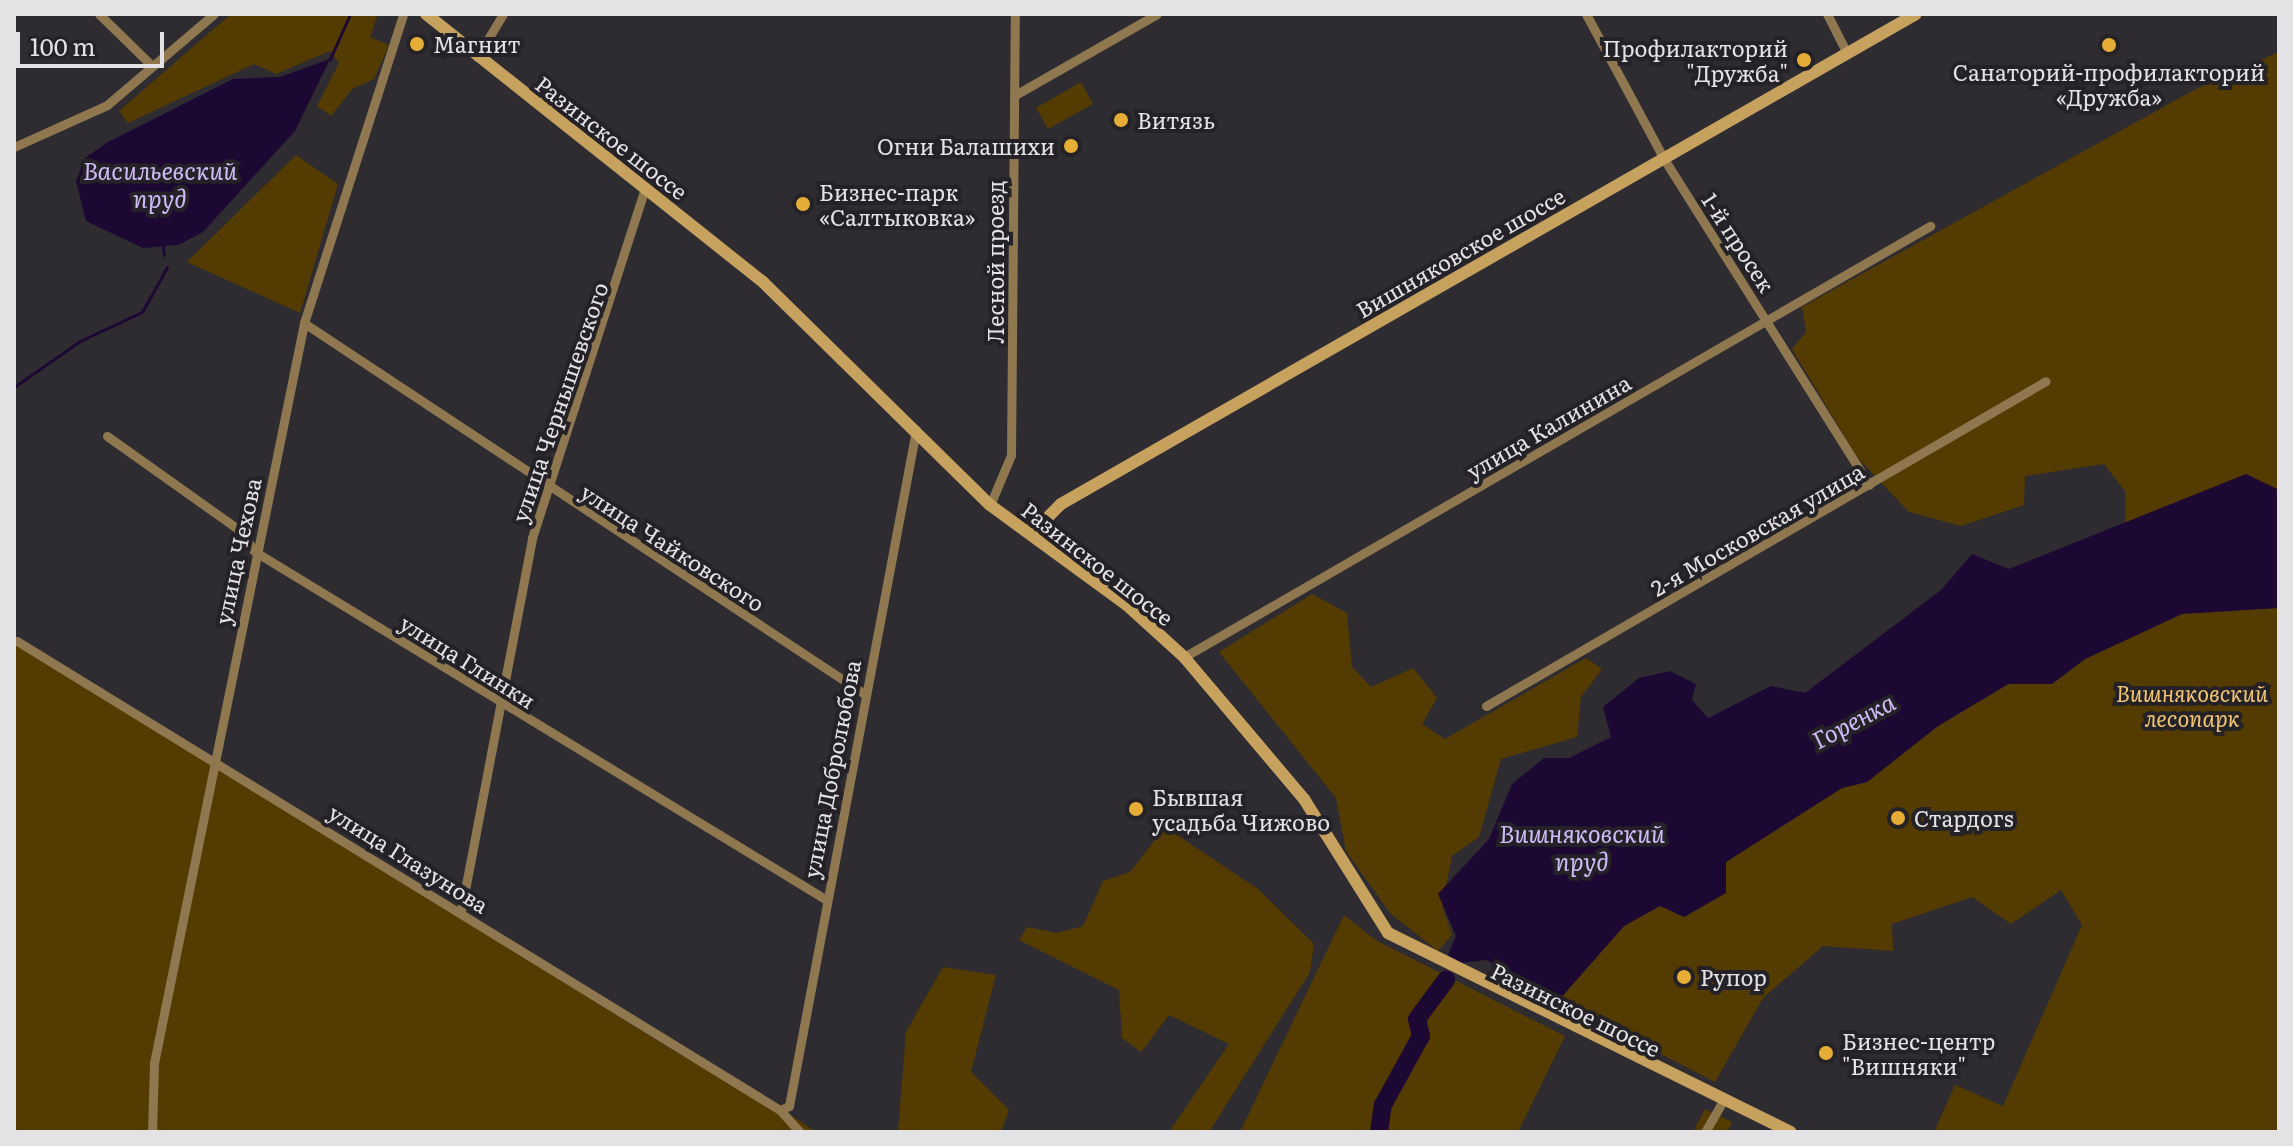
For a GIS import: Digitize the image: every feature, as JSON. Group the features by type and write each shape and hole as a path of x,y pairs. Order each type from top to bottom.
{"main road":[{"name":"Разинское шоссе","path":"426,14 763,282 990,505 1031,534 1184,657 1304,799 1388,933 1722,1102 1790,1132"},
{"name":"Вишняковское шоссе","path":"1031,534 1061,504 1916,14"}],"street":[{"path":"99,14 151,65"},
{"path":"14,147 107,105 214,14"},
{"name":"улица Чехова","path":"152,1132 151,1106 213,758 304,323 403,14"},
{"path":"477,57 503,14"},
{"name":"Лесной проезд","path":"990,505 1011,455 1015,14"},
{"path":"1015,95 1157,14"},
{"name":"1-й просек","path":"1586,14 1664,159 1869,485"},
{"path":"1827,14 1847,53"},
{"name":"улица Чернышевского","path":"461,911 500,703 546,487 645,188"},
{"name":"улица Калинина","path":"1184,657 1930,226"},
{"name":"улица Чайковского","path":"304,323 546,487 863,693"},
{"name":"2-я Московская улица","path":"1486,706 2046,381"},
{"name":"улица Добролюбова","path":"780,1110 789,1106 863,693 916,430"},
{"name":"улица Глинки","path":"107,436 242,532 254,551 825,899"},
{"name":"улица Глазунова","path":"17,641 213,758 780,1110 800,1132"},
{"path":"1705,1132 1722,1102"}],"green space":[{"path":"231,14 378,14 370,37 389,45 374,79 352,89 331,116 317,106 339,63 330,51 276,74 254,64 128,123 119,111"},
{"path":"2279,52 2279,490 2246,474 2126,528 2125,491 2104,464 2025,476 2024,505 1961,526 1909,512 1857,457 1792,349 1806,332 1802,307 2196,89"},
{"path":"1081,82 1093,104 1048,129 1036,108"},
{"path":"296,155 338,184 300,313 187,262"},
{"path":"1312,594 1347,613 1352,667 1371,687 1413,668 1437,698 1422,724 1445,739 1586,658 1602,669 1581,697 1577,737 1501,759 1479,837 1452,856 1442,906 1452,935 1438,951 1390,913 1346,851 1336,798 1219,652"},
{"name":"Вишняковский лесопарк","path":"2239,605 2279,608 2279,1132 1934,1132 1955,1085 2003,1106 2082,925 2061,890 2011,924 1972,897 1892,924 1893,951 1823,946 1763,998 1715,1082 1558,1001 1624,926 1660,906 1684,917 1725,893 1726,862 1842,788 1867,782 1938,726 2009,684 2052,684 2085,659 2182,614"},
{"path":"14,640 679,1054 751,1088 816,1132 14,1132"},
{"path":"1165,827 1258,889 1314,944 1310,972 1209,1132 1169,1132 1229,1044 1169,1015 1141,1052 1122,1038 1119,990 1019,940 1027,927 1057,933 1083,926 1103,881 1130,872"},
{"path":"1344,915 1377,941 1565,1036 1518,1132 1240,1132"},
{"path":"943,967 996,975 971,1072 1009,1110 1001,1132 898,1132 906,1032"},
{"path":"1705,1109 1732,1122 1727,1132 1693,1132"}],"water":[{"name":"Васильевский пруд","path":"330,59 295,131 203,232 178,245 143,248 86,221 76,181 85,158 108,142 233,79 280,77"},
{"name":"Вишняковский пруд","path":"2246,474 2279,490 2279,608 2182,614 2085,659 2052,684 2008,684 1938,726 1867,782 1842,788 1726,862 1726,893 1684,917 1660,906 1624,926 1558,1001 1487,960 1461,963 1448,955 1456,936 1438,894 1489,839 1512,784 1544,758 1569,758 1611,737 1603,707 1639,678 1670,671 1696,684 1692,700 1708,718 1771,686 1805,693 1941,590 1972,554 2009,569"}],"waterway":[{"path":"330,59 350,14"},
{"path":"163,246 164,255"},
{"path":"14,387 80,341 142,312 167,267"},
{"name":"Горенка","path":"1379,1132 1383,1105 1421,1036 1417,1019 1446,980"}],"place":[{"name":"Магнит","path":"417,44"},
{"name":"Санаторий-профилакторий «Дружба»","path":"2109,45"},
{"name":"Профилакторий \"Дружба\"","path":"1804,60"},
{"name":"Витязь","path":"1121,120"},
{"name":"Огни Балашихи","path":"1071,146"},
{"name":"Бизнес-парк «Салтыковка»","path":"803,204"},
{"name":"Бывшая усадьба Чижово","path":"1136,809"},
{"name":"Стардогs","path":"1898,818"},
{"name":"Рупор","path":"1684,977"},
{"name":"Бизнес-центр \"Вишняки\"","path":"1826,1053"}]}
